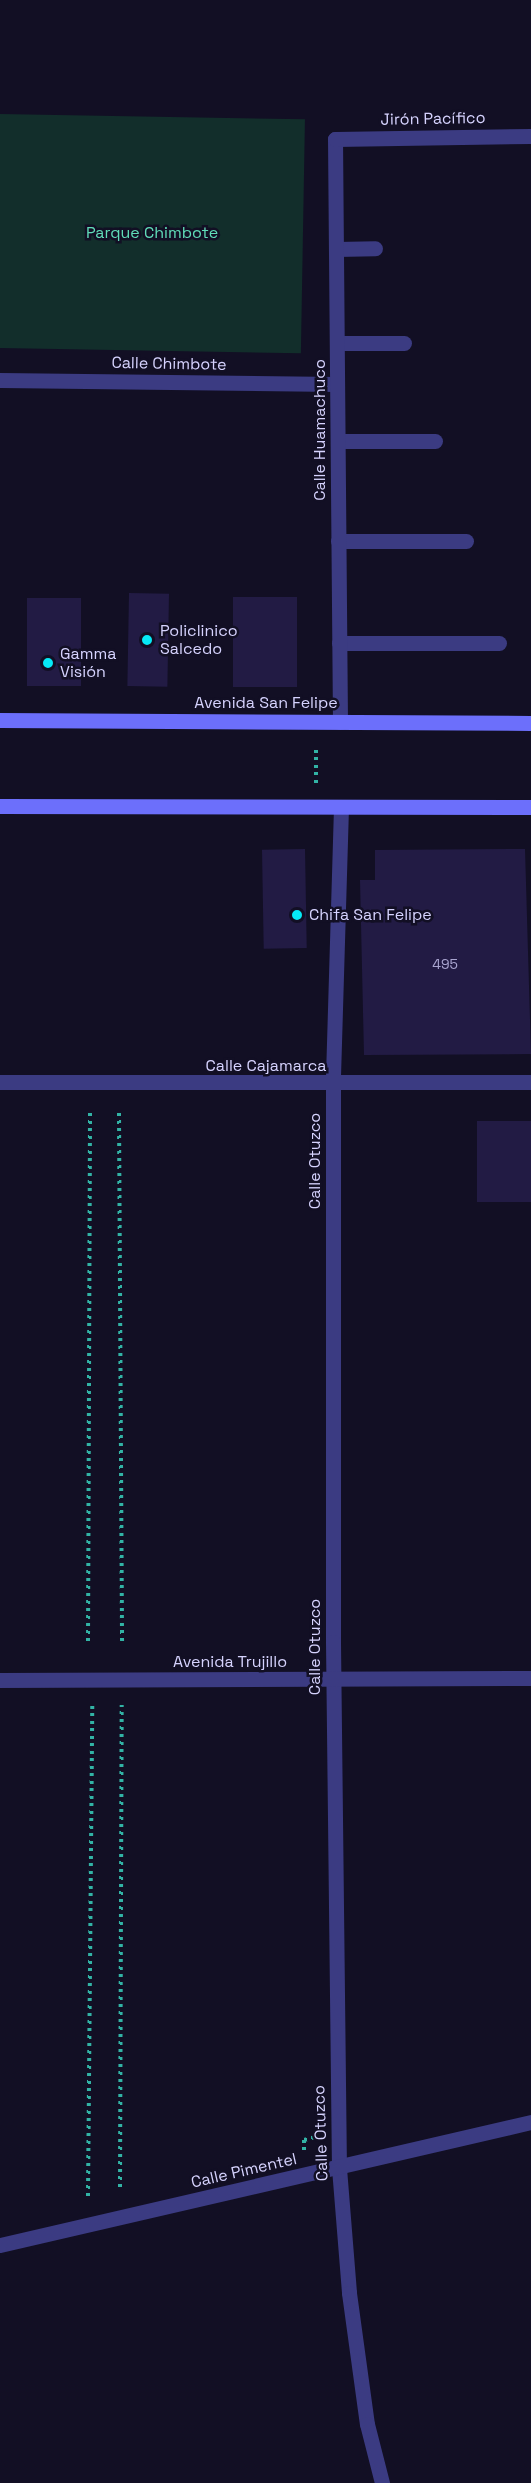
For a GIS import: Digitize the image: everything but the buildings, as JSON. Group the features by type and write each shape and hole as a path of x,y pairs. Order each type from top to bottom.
{"main road":[{"name":"Avenida San Felipe","path":"0,720 531,723"},
{"path":"0,806 531,807"}],"street":[{"name":"Jirón Pacífico","path":"335,139 531,136"},
{"name":"Calle Huamachuco","path":"335,139 340,722"},
{"path":"336,249 375,249"},
{"path":"337,343 404,343"},
{"name":"Calle Chimbote","path":"0,380 337,384"},
{"path":"338,441 435,441"},
{"path":"338,541 466,541"},
{"path":"339,643 499,644"},
{"name":"Calle Otuzco","path":"340,807 333,1084 333,1680 339,2168 348,2293 367,2424 382,2483"},
{"name":"Calle Cajamarca","path":"0,1082 333,1084 531,1082"},
{"name":"Avenida Trujillo","path":"0,1680 531,1678"},
{"name":"Calle Pimentel","path":"0,2245 531,2122"}],"path":[{"path":"316,722 316,807"},
{"path":"88,1641 90,1113"},
{"path":"119,1113 122,1641"},
{"path":"120,2187 122,1704"},
{"path":"88,2196 92,1705"}],"green space":[{"name":"Parque Chimbote","path":"0,114 305,119 301,353 0,348"}],"place":[{"name":"Policlinico Salcedo","path":"147,640"},
{"name":"Gamma Visión","path":"48,663"},
{"name":"Chifa San Felipe","path":"297,915"}]}
